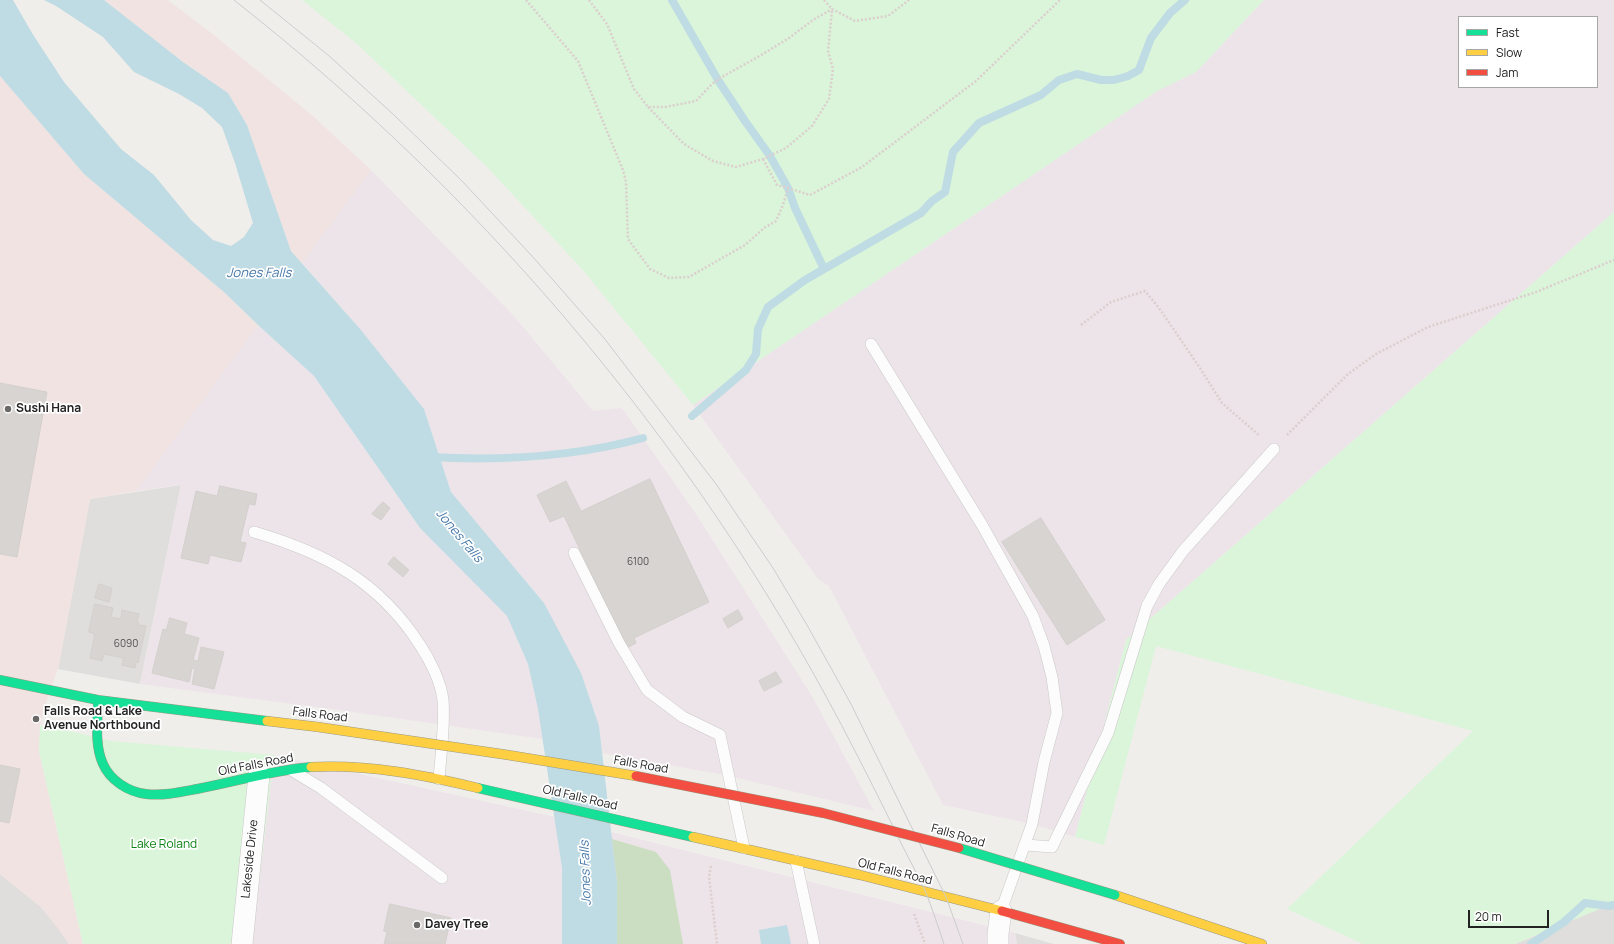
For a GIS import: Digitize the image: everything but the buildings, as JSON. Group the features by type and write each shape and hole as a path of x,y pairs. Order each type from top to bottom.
{"main road":[{"name":"Falls Road","path":"0,680 98,700 318,727 517,756 719,791 825,814 953,846 1115,895 1262,944"},
{"name":"Old Falls Road","path":"98,700 98,745 101,764 115,781 136,793 159,795 194,790 290,769 352,767 439,779 891,882 1001,910 1120,944"}],"street":[{"name":"Lakeside Drive","path":"242,944 259,775"},
{"path":"998,944 1001,910"}],"lane":[{"path":"871,344 982,525 1033,616 1044,646 1052,677 1057,714 1044,762 1032,824 1026,845 1001,910"},
{"path":"1026,845 1052,847 1072,809 1108,733 1147,606 1159,584 1183,552 1274,449"},
{"path":"254,532 283,540 337,564 364,582 391,606 414,634 431,662 443,699 443,735 439,779"},
{"path":"574,553 619,643 647,690 683,716 720,735 744,848"},
{"path":"290,769 321,788 442,878"},
{"path":"796,861 814,944"}],"path":[{"path":"526,0 578,61 623,170 626,182 628,239 650,269 669,278 689,277 745,245 764,228 776,221 788,188"},
{"path":"589,0 607,24 634,89 648,107 684,144 713,161 736,167 763,160 786,148 812,126 829,99 833,69 828,51 832,9"},
{"path":"824,0 832,9 855,21 888,16 909,0"},
{"path":"763,160 777,185 810,195 862,167 976,81 1060,0"},
{"path":"648,107 665,107 696,101 712,84 722,77 763,54 832,9"},
{"path":"1081,325 1111,302 1146,291 1198,365 1222,403 1274,449 1348,374 1376,354 1428,327 1536,292 1614,260"},
{"path":"709,878 717,944"},
{"path":"912,908 925,944"}],"shaded area":[{"path":"104,0 168,0 214,35 313,116 371,170 302,263 291,251 247,125 228,93 183,62"},
{"path":"1264,0 1614,0 1614,212 1126,640 1075,837 1032,824 943,805 829,586 818,579 693,405 1157,91 1196,72"},
{"path":"0,76 84,174 225,293 258,325 136,491 90,499 58,669 48,696 40,726 39,751 83,944 69,944 41,907 0,874"},
{"path":"371,170 514,316 593,411 622,408 696,514 812,696 874,811 725,775 602,753 599,726 544,603 451,492 424,409 361,330 302,263"},
{"path":"258,325 314,376 420,528 507,616 528,664 543,739 140,684 181,485 136,491"},
{"path":"181,485 140,684 58,669 90,499"},
{"path":"274,755 555,817 562,868 562,944 252,944"},
{"path":"611,832 1015,933 1017,944 617,944"},
{"path":"0,874 41,907 69,944 0,944"},
{"path":"1614,903 1614,944 1515,944"},
{"path":"1015,933 1054,944 1017,944"}],"green space":[{"path":"302,0 1264,0 1196,72 1157,91 693,405 582,269 486,166 356,43"},
{"path":"1614,212 1614,903 1515,944 1363,944 1287,909 1473,731 1156,646 1104,845 1075,837 1126,640"},
{"name":"Lake Roland","path":"40,726 111,741 274,755 252,944 83,944 39,751"},
{"path":"612,839 656,852 670,870 683,944 617,944 617,882"}],"water":[{"name":"Jones Falls","path":"0,0 13,0 32,33 64,82 121,149 154,175 191,220 213,240 231,246 244,237 253,223 235,163 222,127 202,108 179,94 134,72 103,37 56,6 44,0 104,0 183,62 228,93 247,125 291,251 361,330 424,409 451,492 544,603 581,673 599,726 617,882 617,944 562,944 562,868 538,709 528,664 507,616 420,528 314,376 225,293 84,174 0,76"},
{"path":"787,925 791,944 761,944 759,930"}],"waterway":[{"path":"672,0 718,80 770,156 788,188 795,208 824,269"},
{"path":"692,416 746,370 756,354 758,329 768,307 805,280 921,213 932,201 945,192 953,152 979,123 1041,95 1059,80 1077,74 1101,80 1114,80 1128,76 1139,70 1151,38 1170,13 1185,0"},
{"path":"429,457 510,458 537,456 590,450 643,438"},
{"path":"1531,944 1564,922 1585,903 1609,906 1614,905"}],"tram line":[{"path":"234,0 329,79 419,162 505,250 586,343 662,440 732,540 797,645 856,753 929,899 944,944"},
{"path":"260,0 328,55 394,115 462,181 532,256 604,338 716,484 773,568 851,704 946,897 963,944"}],"traffic: fast":[{"path":"0,680 98,700 267,721"},
{"path":"98,700 97,740 103,764 115,780 126,788 139,793 172,793 254,776 311,767"},
{"path":"478,788 693,837"},
{"path":"959,848 1115,895"}],"traffic: slow":[{"path":"267,721 318,727"},
{"path":"318,727 508,755 636,776"},
{"path":"311,767 354,767 375,769 416,775 478,788"},
{"path":"693,837 860,875 1002,911"},
{"path":"1115,895 1262,944"}],"traffic: jam":[{"path":"636,776 823,813 959,848"},
{"path":"1002,911 1120,944"}],"place":[{"name":"Sushi Hana","path":"8,409"},
{"name":"Falls Road & Lake Avenue Northbound","path":"36,719"},
{"name":"Davey Tree","path":"417,925"}]}
